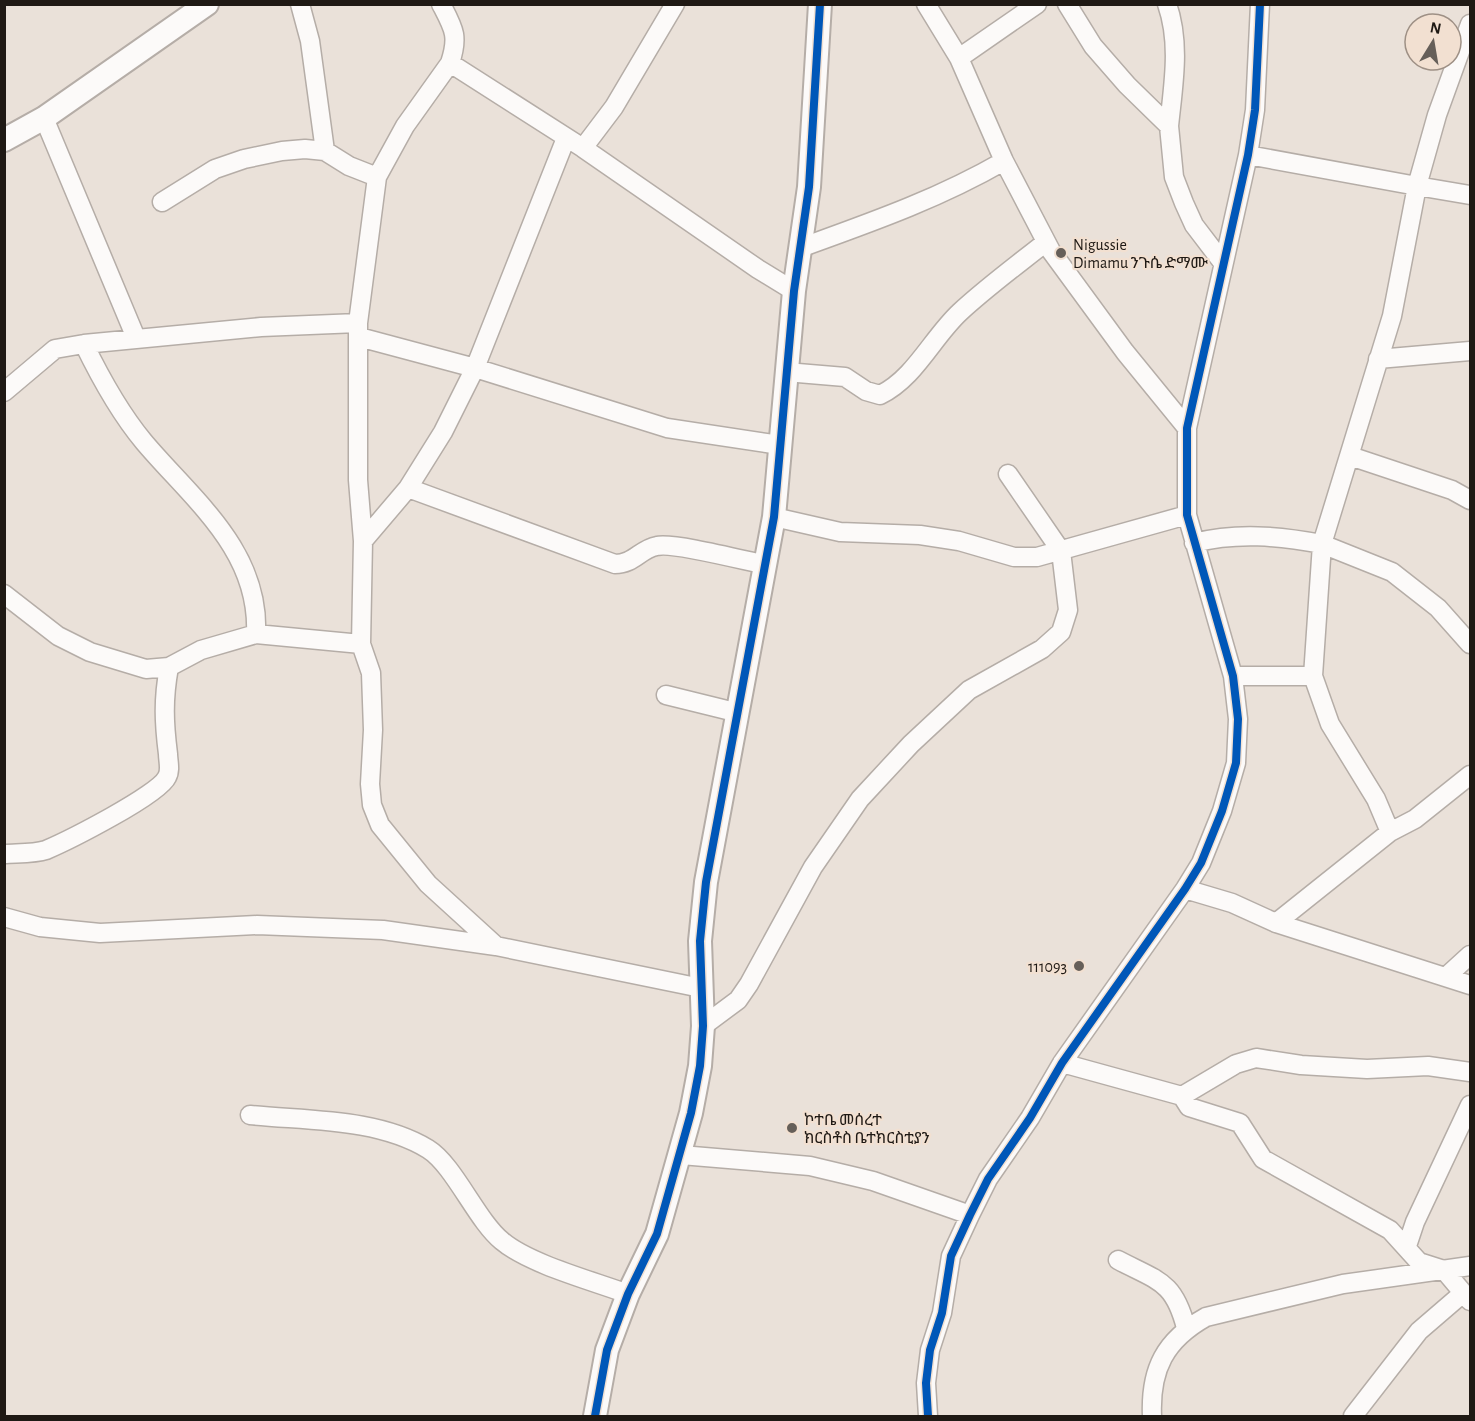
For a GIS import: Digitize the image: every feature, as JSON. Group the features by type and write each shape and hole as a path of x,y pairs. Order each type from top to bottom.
{"street":[{"path":"4,141 44,117 207,4"},
{"path":"300,4 310,41 325,150"},
{"path":"441,4 456,34 450,63 405,126 377,177 359,330 358,480 363,541 361,644 371,673 373,730 370,784 372,806 380,825 428,884 496,946"},
{"path":"583,148 614,107 675,4"},
{"path":"595,1416 600,1374 607,1350 628,1294 657,1234 681,1155 700,1066 703,1026 700,941 706,882 774,517 794,291 809,187 820,4"},
{"path":"927,4 959,58 1004,161 1046,242 1125,352 1187,428"},
{"path":"959,58 1036,4"},
{"path":"1067,4 1093,46 1127,85 1169,126"},
{"path":"1167,4 1175,53 1169,126 1174,177 1194,225 1224,263"},
{"path":"928,1416 926,1383 930,1350 942,1313 951,1256 970,1215 988,1179 1030,1119 1062,1063 1201,863 1222,811 1236,763 1238,719 1233,676 1187,515 1187,428 1256,110 1260,4"},
{"path":"1390,832 1376,799 1330,724 1313,676 1322,544 1392,316 1417,186 1437,115 1470,24"},
{"path":"450,63 583,148 758,269 794,291"},
{"path":"44,117 136,338"},
{"path":"363,541 408,488 443,432 475,368 566,138"},
{"path":"162,202 193,180 244,159 305,149 325,150 348,166 377,177"},
{"path":"1248,155 1470,195"},
{"path":"800,248 916,206 959,187 1004,161"},
{"path":"786,372 845,377 866,391 880,395 892,390 924,357 958,314 1046,242"},
{"path":"4,392 55,349 136,338 261,327 359,330 667,428 780,445"},
{"path":"84,344 107,391 143,442 220,525 248,581 257,615 256,634"},
{"path":"1378,359 1470,351"},
{"path":"1350,456 1452,490 1470,500"},
{"path":"703,1026 738,1000 813,867 867,791 911,744 969,690 1042,649 1061,632 1068,610 1061,551 1008,474"},
{"path":"408,488 615,564 632,561 649,549 666,545 766,565"},
{"path":"774,517 840,532 920,535 959,541 1014,557 1038,557 1187,515"},
{"path":"1194,543 1224,535 1282,537 1322,544 1392,572 1438,608 1470,644"},
{"path":"4,594 58,636 90,652 146,669 169,667 201,650 256,634 361,644"},
{"path":"4,854 44,851 126,809 161,785 169,769 163,727 163,702 169,667"},
{"path":"1233,676 1313,676"},
{"path":"666,695 739,713"},
{"path":"1276,923 1390,832 1415,819 1470,775"},
{"path":"1185,889 1232,903 1276,923 1470,985"},
{"path":"4,917 40,927 100,933 257,925 383,930 496,946 701,987"},
{"path":"1447,976 1470,956"},
{"path":"1182,1096 1236,1064 1256,1058 1301,1065 1367,1069 1428,1066 1470,1072"},
{"path":"1062,1063 1182,1096 1189,1107 1240,1123 1263,1159 1390,1230 1407,1246 1419,1263 1444,1270 1466,1298 1419,1331 1353,1416"},
{"path":"1407,1246 1415,1222 1470,1105"},
{"path":"250,1115 369,1127 403,1138 429,1150 502,1241 532,1258 628,1294"},
{"path":"681,1155 810,1166 873,1181 970,1215"},
{"path":"1118,1260 1171,1289 1179,1301 1186,1328"},
{"path":"1152,1416 1151,1395 1157,1371 1168,1347 1186,1328 1206,1317 1343,1284 1470,1266"}],"cycle path":[{"path":"595,1416 607,1350 628,1294 657,1234 691,1113 700,1066 703,1026 700,941 706,882 774,517 794,291 809,187 820,4"},
{"path":"928,1416 926,1383 930,1350 942,1313 951,1256 970,1215 988,1179 1030,1118 1062,1063 1201,863 1222,811 1236,763 1238,719 1233,676 1187,515 1187,428 1248,155 1255,110 1260,4"}],"place":[{"name":"Nigussie Dimamu ንጉሴ ድማሙ","path":"1061,253"},
{"name":"111093","path":"1079,966"},
{"name":"ኮተቤ መሰረተ ክርስቶስ ቤተክርስቲያን","path":"792,1128"}]}
